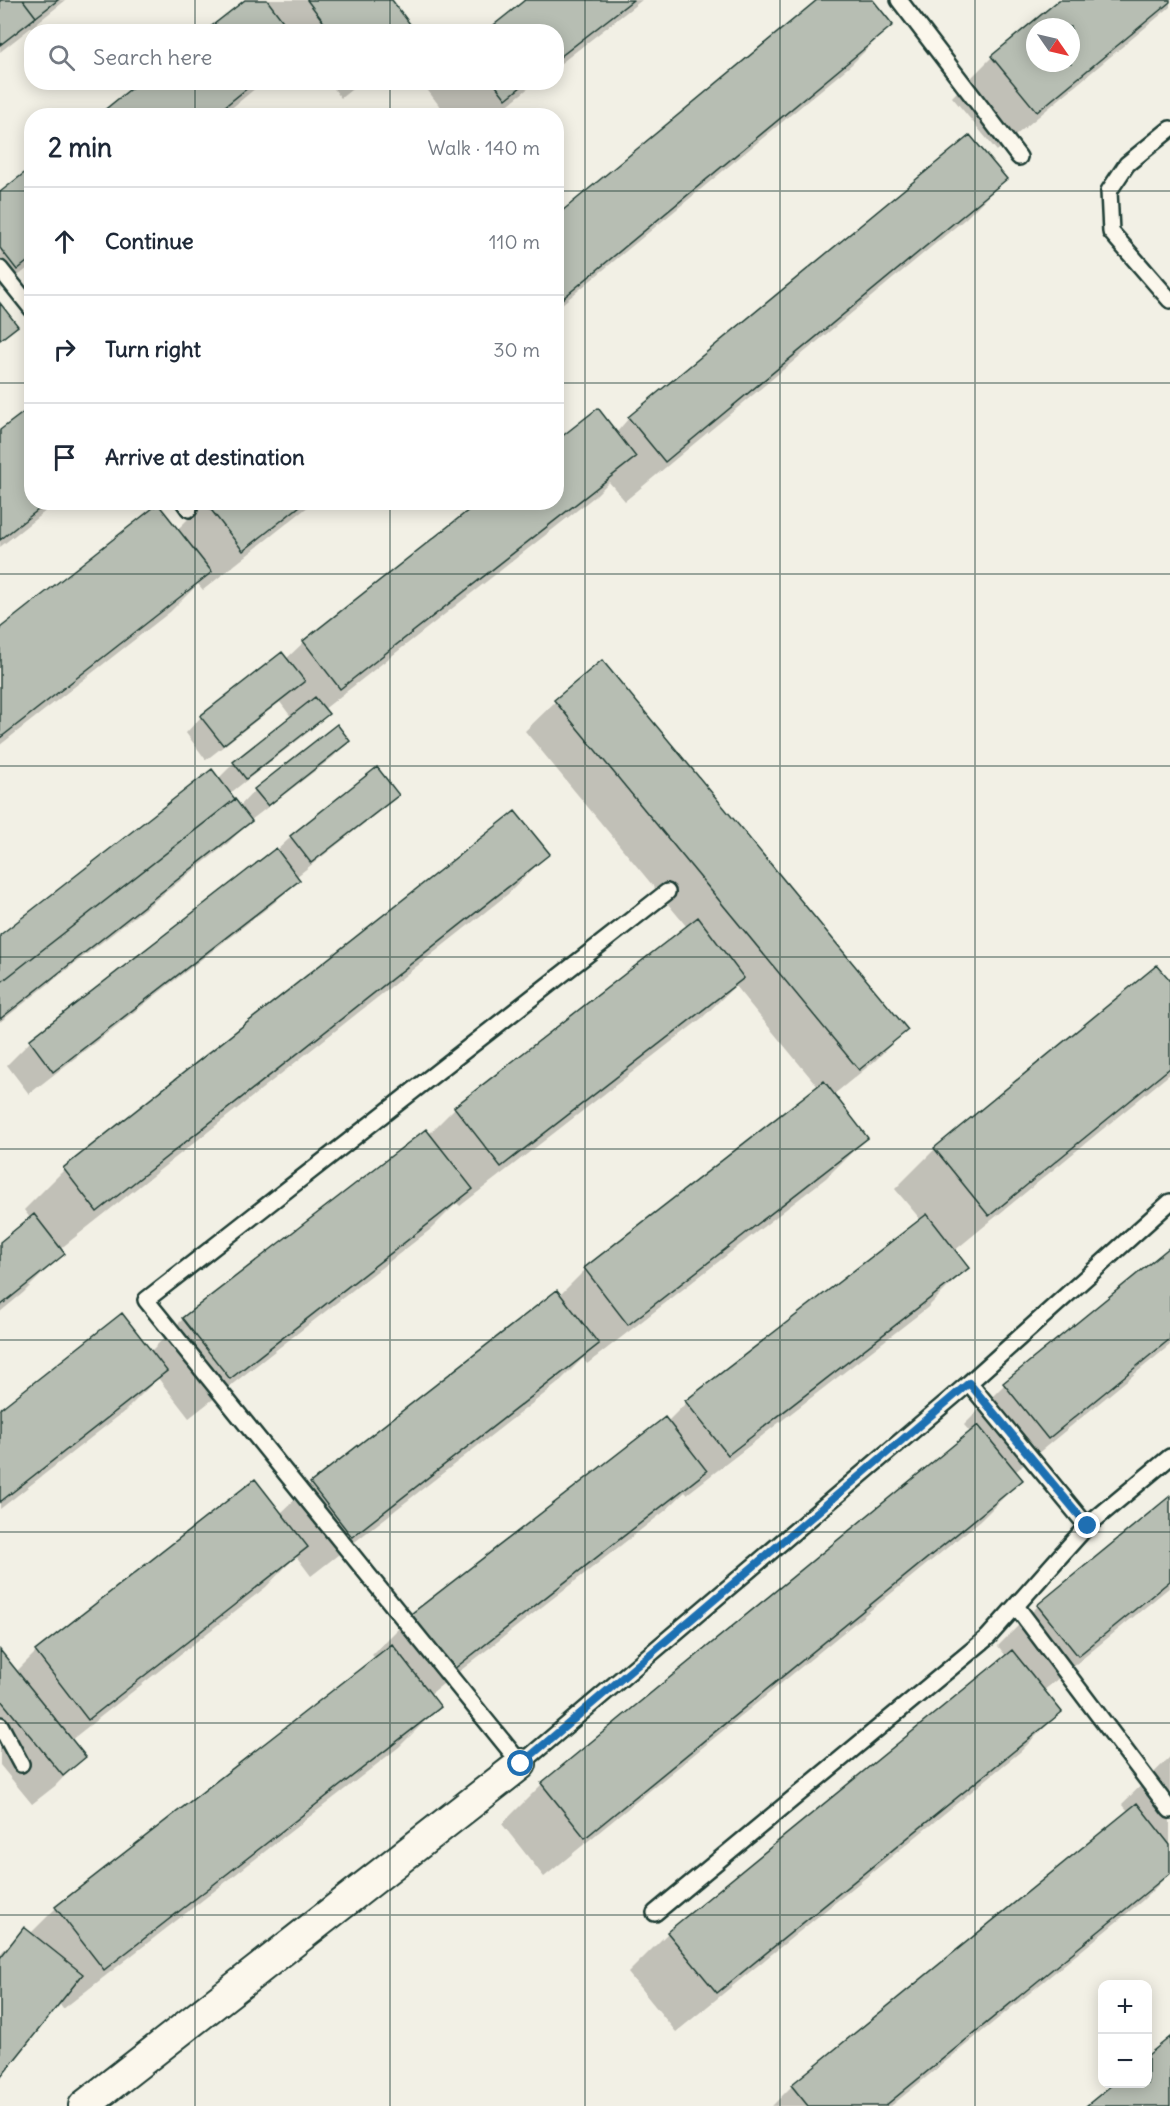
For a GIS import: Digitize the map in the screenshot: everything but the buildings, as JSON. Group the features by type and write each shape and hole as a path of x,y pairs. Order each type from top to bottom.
{"street":[{"path":"84,2106 521,1764"}],"lane":[{"path":"898,0 1019,158"},
{"path":"1170,129 1127,164 1108,191 1111,232 1170,300"},
{"path":"0,268 24,299"},
{"path":"667,892 146,1300 521,1764 969,1383 1170,1202"},
{"path":"969,1383 1088,1526"},
{"path":"655,1912 988,1638 1088,1526 1170,1457"},
{"path":"1016,1606 1170,1810"},
{"path":"0,1725 21,1764"}],"route":[{"path":"521,1764 969,1383 1088,1526"}]}
